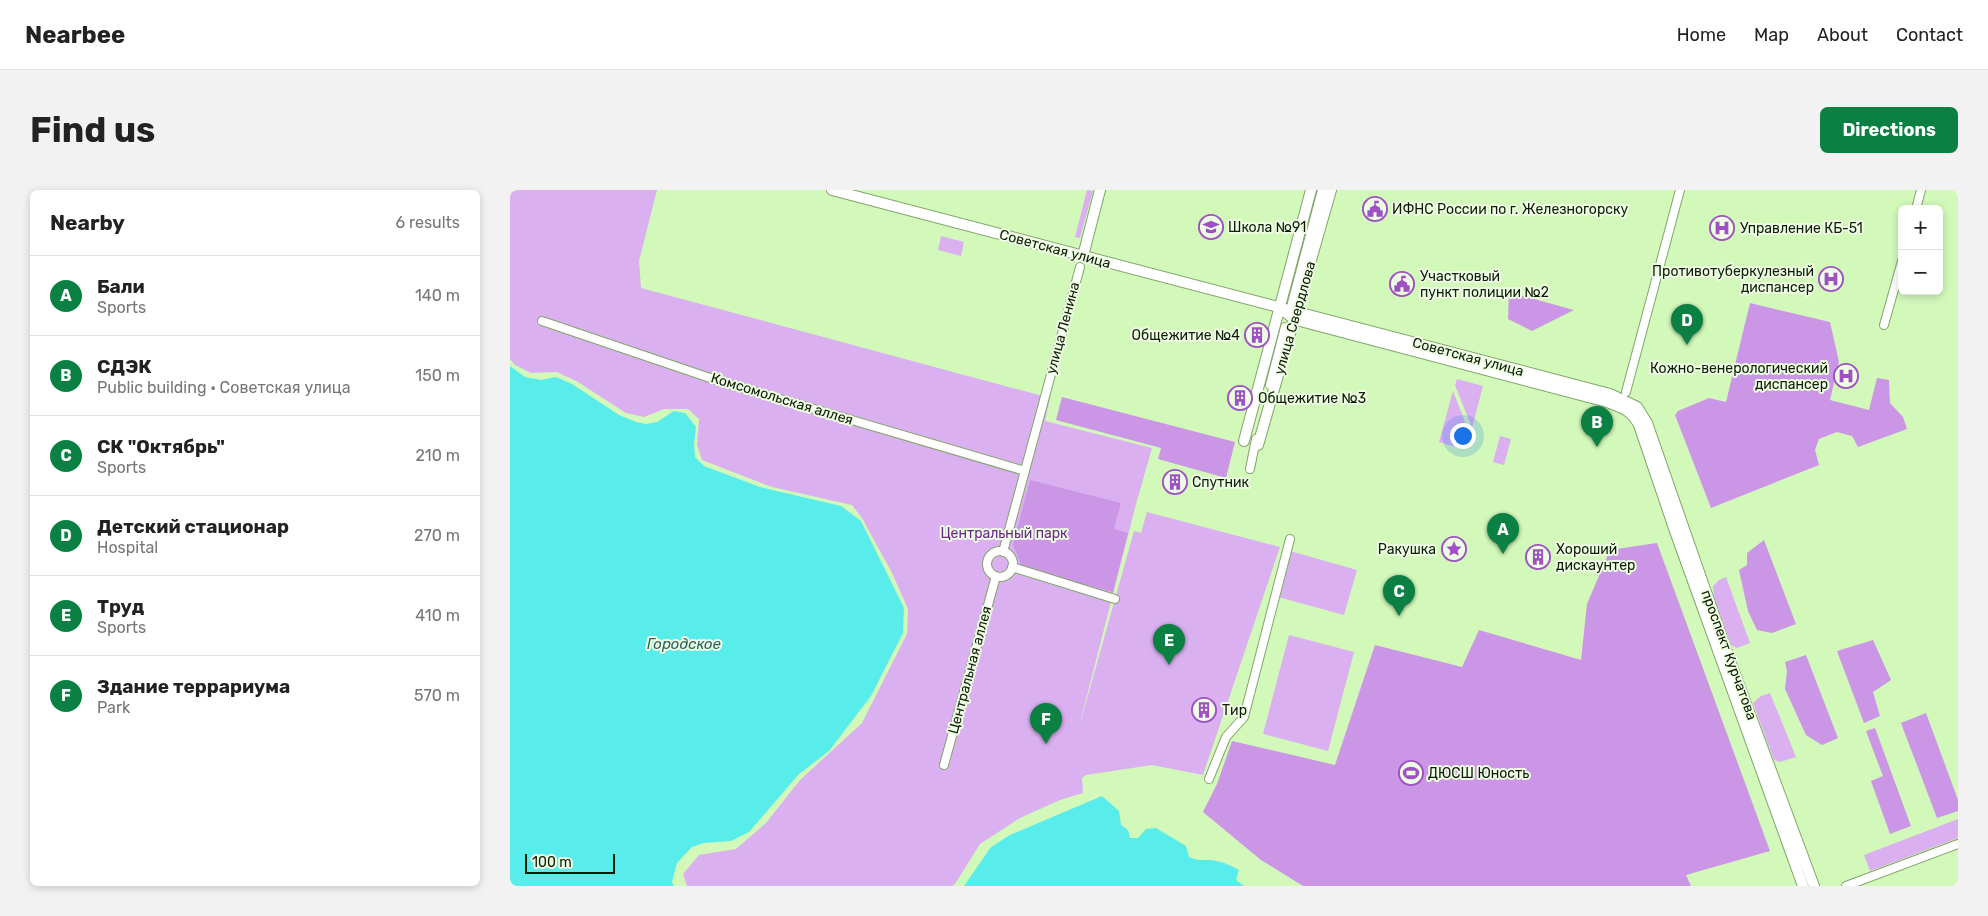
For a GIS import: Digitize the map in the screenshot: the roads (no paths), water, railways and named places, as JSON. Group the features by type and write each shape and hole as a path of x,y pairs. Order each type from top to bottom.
{"main road":[{"name":"Советская улица","path":"832,190 1081,261 1294,311 1608,398 1635,407 1643,424"},
{"name":"улица Ленина","path":"1081,261 1100,190"},
{"name":"улица Свердлова","path":"1244,441 1311,190"},
{"name":"улица Свердлова","path":"1258,445 1294,311 1331,190"},
{"name":"проспект Курчатова","path":"1643,424 1803,886"},
{"name":"проспект Курчатова","path":"1680,532 1814,886"}],"street":[{"path":"1294,311 1322,190"},
{"path":"1626,392 1680,190"},
{"path":"1917,205 1921,190"},
{"name":"улица Ленина","path":"1025,470 1081,261"},
{"path":"1884,325 1898,275"},
{"name":"Комсомольская аллея","path":"542,321 720,381 1025,470"},
{"path":"1250,469 1285,327"},
{"path":"1004,552 1025,470"},
{"path":"1209,779 1226,737 1244,718 1290,539"},
{"path":"998,551 1004,552 1008,553 1013,562 1012,567 1010,572 1001,577 996,576 986,566 989,556 998,551"},
{"path":"1012,567 1116,599"},
{"name":"Центральная аллея","path":"944,765 996,576"},
{"path":"1846,886 1958,844"}],"water":[{"name":"Городское","path":"510,366 525,377 541,380 556,377 572,384 619,415 636,422 646,424 657,422 674,411 685,413 696,427 695,457 704,466 760,487 841,506 861,521 904,608 903,633 871,696 829,751 799,774 749,832 731,841 704,843 692,847 677,863 672,882 674,886 510,886"},
{"path":"1102,796 1119,811 1121,825 1128,830 1130,838 1138,838 1146,829 1156,828 1186,846 1189,857 1197,860 1218,861 1239,870 1236,880 1244,886 964,886 991,847 1010,835"}],"place":[{"name":"ИФНС России по г. Железногорску","path":"1375,209"},
{"name":"Школа №91","path":"1211,227"},
{"name":"Управление КБ-51","path":"1722,228"},
{"name":"Противотуберкулезный диспансер","path":"1831,279"},
{"name":"Участковый пункт полиции №2","path":"1402,284"},
{"name":"Общежитие №4","path":"1257,335"},
{"name":"Детский стационар","path":"1687,345"},
{"name":"Кожно-венерологический диспансер","path":"1846,376"},
{"name":"Общежитие №3","path":"1240,398"},
{"name":"СДЭК","path":"1597,447"},
{"name":"Спутник","path":"1175,482"},
{"name":"Ракушка","path":"1454,549"},
{"name":"Бали","path":"1503,554"},
{"name":"Хороший дискаунтер","path":"1538,557"},
{"name":"СК \"Октябрь\"","path":"1399,616"},
{"name":"Труд","path":"1169,665"},
{"name":"Тир","path":"1204,710"},
{"name":"Здание террариума","path":"1046,744"},
{"name":"ДЮСШ Юность","path":"1411,773"}],"park label":[{"name":"Центральный парк","path":"1004,533"}]}
